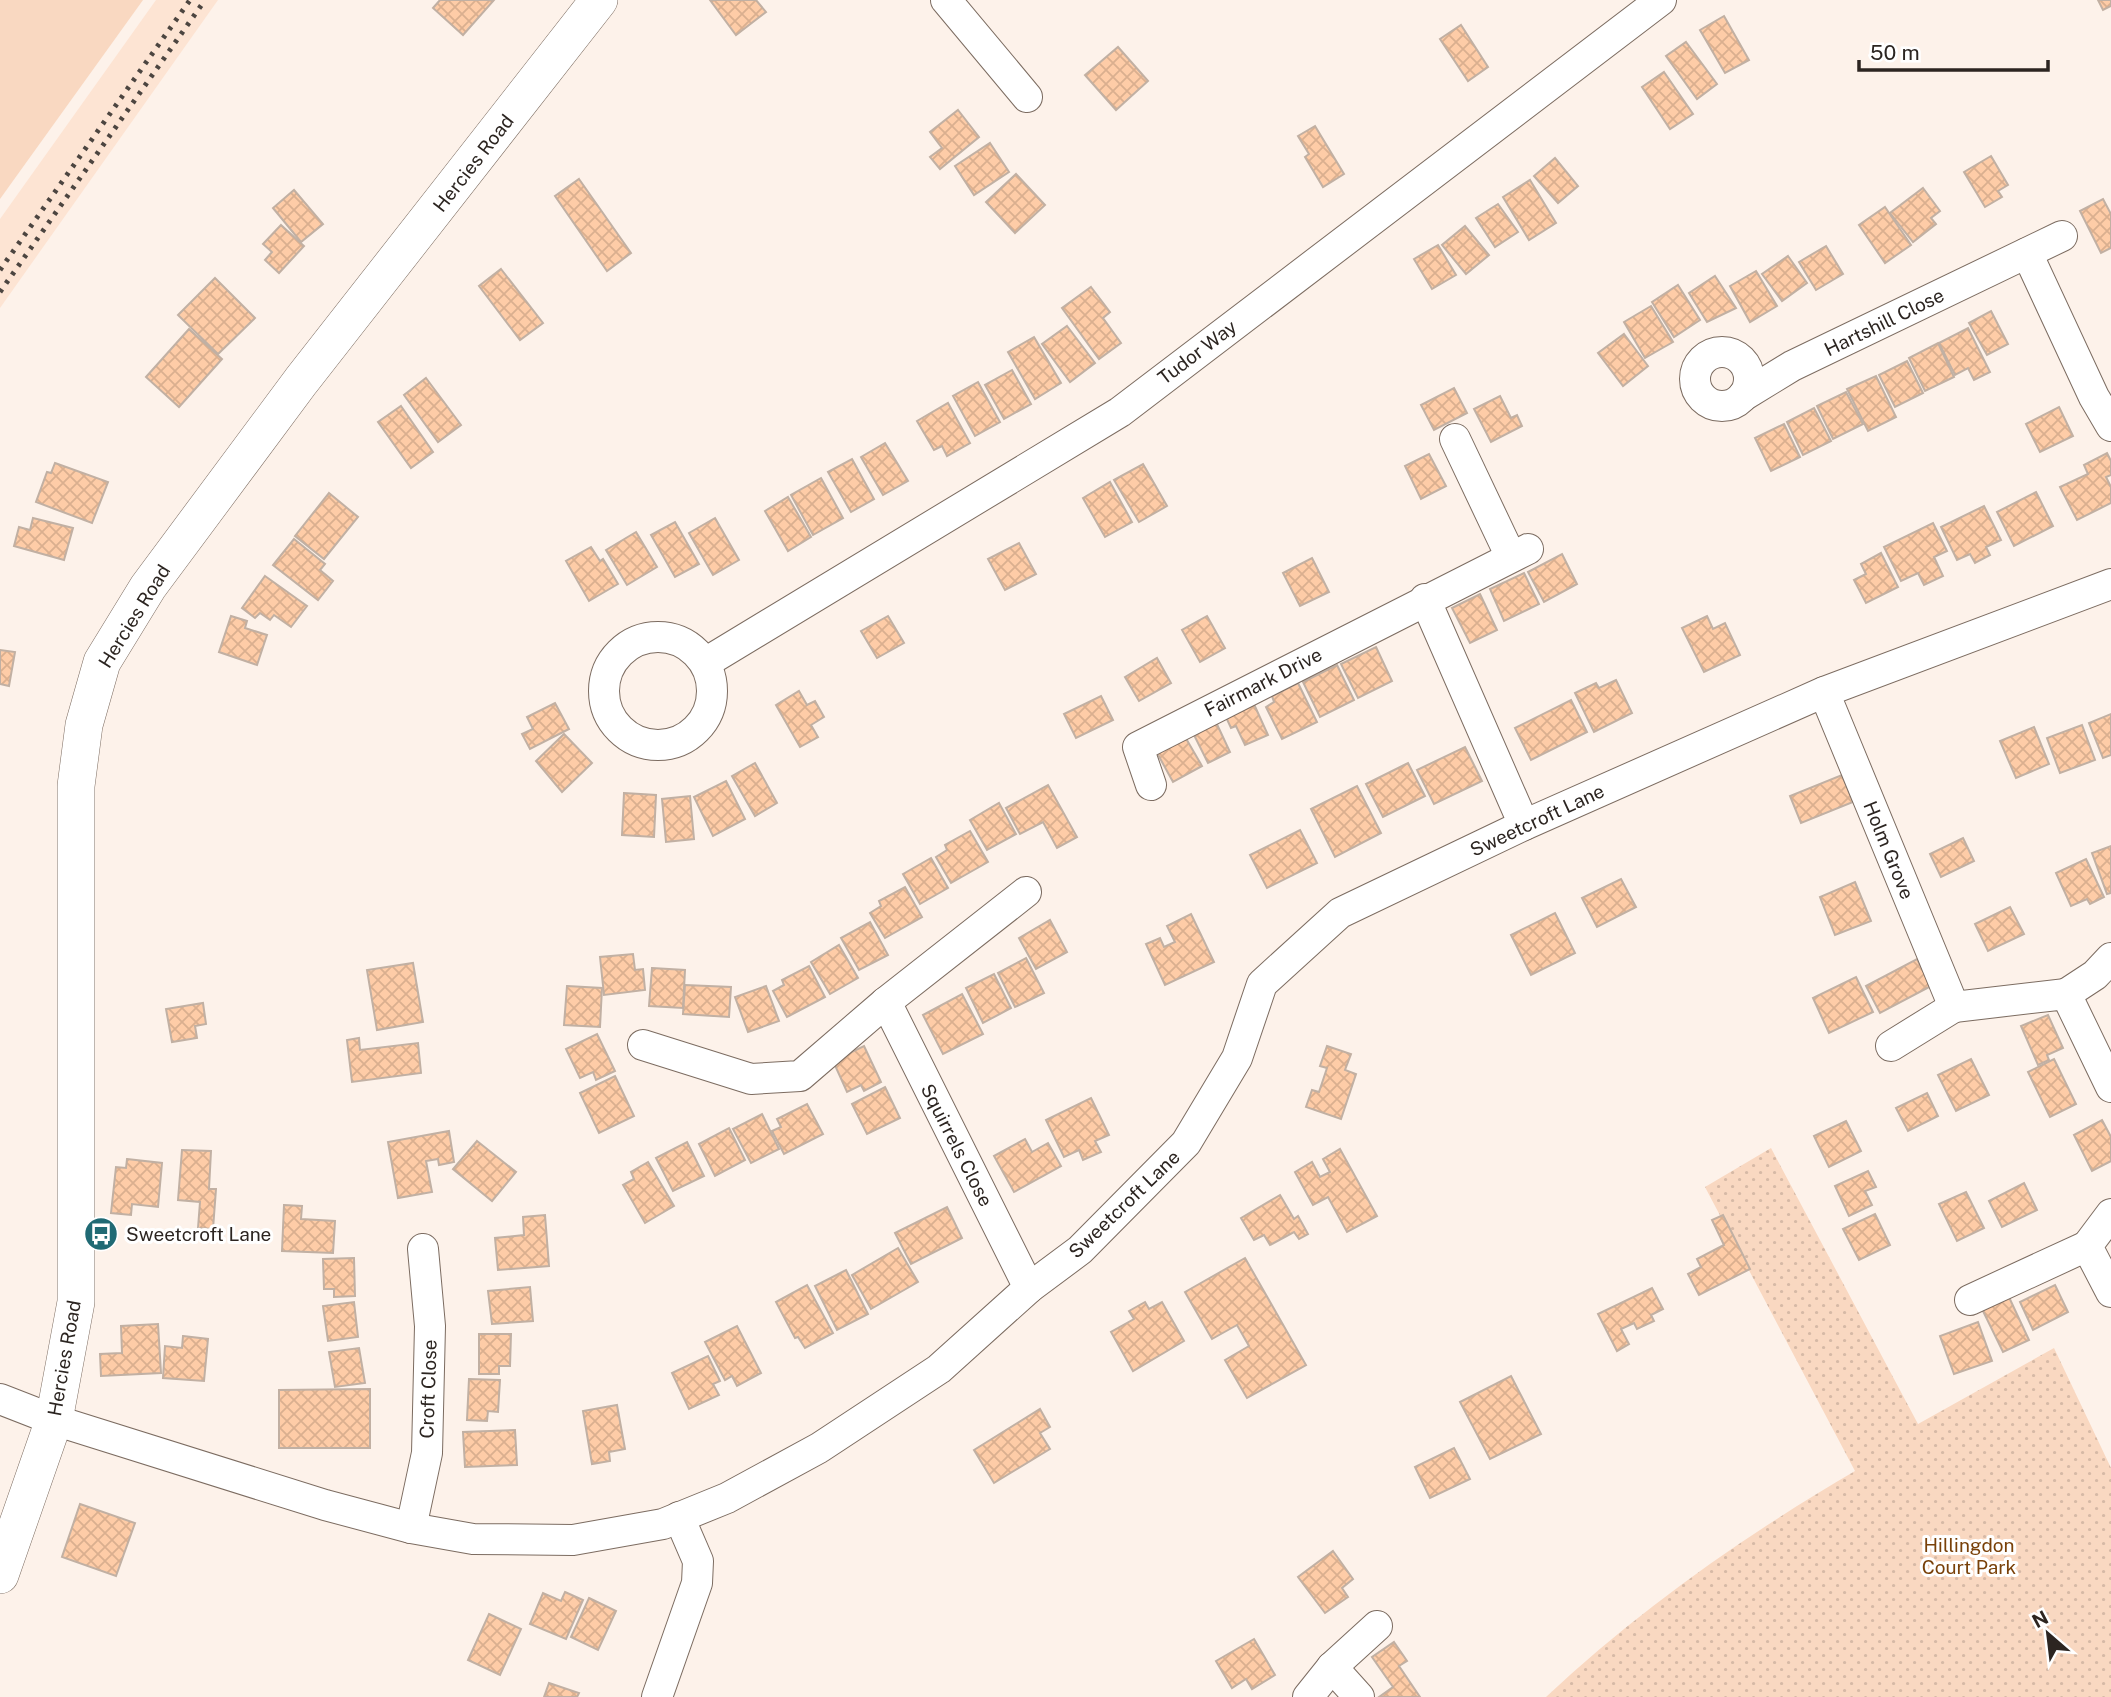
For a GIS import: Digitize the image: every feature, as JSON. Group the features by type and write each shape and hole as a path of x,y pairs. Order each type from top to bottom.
{"street":[{"name":"Hercies Road","path":"0,1575 54,1420 76,1302 76,786 84,726 102,662 148,587 301,381 599,0"},
{"path":"946,0 1027,97"},
{"name":"Tudor Way","path":"705,663 1120,412 1661,0"},
{"name":"Hartshill Close","path":"1743,396 1793,366 2062,236"},
{"path":"2027,253 2094,397 2111,426"},
{"name":"Fairmark Drive","path":"1151,785 1138,747 1520,553 1455,439"},
{"name":"Sweetcroft Lane","path":"0,1399 54,1420 325,1505 411,1528 473,1539 573,1540 663,1524 727,1498 819,1448 939,1369 1029,1288 1080,1250 1186,1143 1237,1058 1262,984 1340,913 1524,825 1824,692 2111,584"},
{"path":"1425,599 1524,825"},
{"name":"Holm Grove","path":"1824,692 1954,1007"},
{"path":"643,1045 751,1079 800,1076 886,1002 1026,892"},
{"path":"1891,1046 1954,1007 2066,994 2095,975 2111,958"},
{"path":"2066,994 2111,1087"},
{"name":"Squirrels Close","path":"886,1002 1029,1288"},
{"path":"1970,1300 2087,1246 2111,1214"},
{"path":"2087,1246 2111,1292"},
{"name":"Croft Close","path":"411,1528 426,1453 430,1326 423,1249"},
{"path":"657,1697 697,1583 698,1561 679,1517"},
{"path":"1308,1697 1332,1667 1377,1626"},
{"path":"1332,1667 1359,1697"}],"shaded area":[{"path":"156,0 218,0 0,308 0,219"}],"green space":[{"path":"0,0 143,0 0,199"},
{"name":"Hillingdon Court Park","path":"1771,1148 1918,1424 2054,1348 2111,1468 2111,1697 1546,1697 1618,1634 1694,1575 1773,1521 1855,1471 1705,1187"}],"building":[{"path":"440,0 494,0 463,35 433,8"},
{"path":"710,0 756,0 766,12 736,35"},
{"path":"2098,0 2111,0 2111,6 2103,10"},
{"path":"1724,16 1749,60 1725,73 1700,30"},
{"path":"1461,25 1488,67 1468,81 1440,39"},
{"path":"1686,42 1717,84 1697,99 1666,56"},
{"path":"1118,47 1148,81 1116,110 1085,75"},
{"path":"1664,72 1693,114 1670,129 1642,87"},
{"path":"958,110 979,137 940,169 930,157 942,148 930,132"},
{"path":"1315,126 1344,174 1323,187 1305,157 1309,154 1298,136"},
{"path":"990,143 1009,172 974,195 955,166"},
{"path":"1991,156 2008,185 1998,191 2002,197 1985,207 1964,172"},
{"path":"1555,158 1578,186 1558,203 1534,176"},
{"path":"1016,174 1045,205 1015,233 986,202"},
{"path":"579,179 631,253 607,271 555,196"},
{"path":"1530,180 1556,223 1529,240 1503,197"},
{"path":"1923,188 1940,211 1931,218 1936,224 1913,242 1890,213"},
{"path":"294,190 323,224 301,242 273,208"},
{"path":"2103,199 2111,214 2111,248 2101,253 2080,211"},
{"path":"1498,204 1518,232 1495,247 1476,218"},
{"path":"1885,207 1911,245 1885,263 1859,225"},
{"path":"281,225 304,246 279,273 265,260 272,252 263,244"},
{"path":"1465,226 1489,255 1466,274 1442,245"},
{"path":"1438,245 1456,275 1432,289 1414,259"},
{"path":"1826,246 1843,274 1816,290 1799,262"},
{"path":"1788,256 1807,283 1782,301 1762,274"},
{"path":"501,269 543,323 520,340 479,286"},
{"path":"1756,271 1777,306 1750,322 1730,286"},
{"path":"1715,276 1736,308 1707,322 1689,293"},
{"path":"215,278 255,318 218,354 178,315"},
{"path":"1678,285 1700,320 1674,337 1652,302"},
{"path":"1091,287 1110,312 1103,318 1121,343 1099,359 1062,308"},
{"path":"1651,306 1673,342 1645,358 1624,322"},
{"path":"1991,311 2008,344 1987,355 1969,323"},
{"path":"1067,326 1095,363 1070,382 1042,344"},
{"path":"1968,328 1990,372 1974,380 1968,368 1955,375 1939,343"},
{"path":"189,329 222,359 179,407 146,377"},
{"path":"1624,334 1648,366 1623,386 1598,353"},
{"path":"1034,337 1061,383 1035,399 1008,352"},
{"path":"1938,343 1954,377 1925,391 1909,358"},
{"path":"1907,361 1923,393 1895,407 1879,375"},
{"path":"1012,370 1031,404 1004,419 985,385"},
{"path":"1876,376 1896,417 1868,431 1847,389"},
{"path":"426,378 461,425 438,442 404,395"},
{"path":"978,382 1000,422 975,436 953,396"},
{"path":"1454,388 1467,413 1434,430 1421,405"},
{"path":"1846,392 1863,424 1833,439 1817,406"},
{"path":"1500,396 1511,418 1517,415 1522,426 1491,442 1474,409"},
{"path":"948,403 970,443 947,456 942,446 934,450 917,421"},
{"path":"401,406 433,452 411,468 378,422"},
{"path":"2059,407 2073,436 2040,452 2026,424"},
{"path":"1814,408 1831,441 1803,455 1787,422"},
{"path":"1784,424 1800,457 1771,471 1755,438"},
{"path":"885,443 908,481 883,495 861,457"},
{"path":"2107,453 2111,461 2111,475 2106,477 2111,487 2111,503 2077,520 2060,487 2088,474 2084,465"},
{"path":"1429,454 1446,486 1421,499 1405,466"},
{"path":"852,459 874,499 851,512 828,472"},
{"path":"55,463 108,482 92,523 36,502 47,472 51,473"},
{"path":"1143,464 1167,506 1139,522 1114,480"},
{"path":"821,478 843,518 813,535 791,495"},
{"path":"1110,482 1132,522 1105,537 1083,498"},
{"path":"2036,492 2053,526 2014,546 1997,512"},
{"path":"329,493 358,517 324,559 295,536"},
{"path":"788,497 811,537 788,551 765,511"},
{"path":"1984,506 2001,540 1986,547 1990,555 1975,563 1970,554 1957,560 1941,527"},
{"path":"33,518 73,528 64,560 14,546 19,527 30,530"},
{"path":"715,518 739,560 713,575 689,533"},
{"path":"675,522 699,564 675,577 651,535"},
{"path":"1933,523 1947,551 1934,557 1943,576 1924,585 1918,573 1901,581 1884,547"},
{"path":"636,532 657,567 627,585 606,550"},
{"path":"294,539 325,564 320,570 333,581 318,600 273,565"},
{"path":"1019,543 1036,574 1005,590 988,559"},
{"path":"591,547 600,561 603,559 618,584 589,601 566,561"},
{"path":"1881,553 1898,587 1866,603 1854,580 1866,574 1861,564"},
{"path":"1562,554 1577,584 1544,602 1528,572"},
{"path":"1312,558 1329,592 1300,606 1283,573"},
{"path":"1524,573 1539,604 1504,621 1490,589"},
{"path":"265,576 307,606 291,627 274,615 270,620 260,613 255,618 242,608"},
{"path":"1480,594 1497,630 1470,643 1452,608"},
{"path":"231,616 247,621 245,628 267,635 257,665 219,652"},
{"path":"888,616 904,643 877,658 861,631"},
{"path":"1207,616 1225,648 1200,662 1182,630"},
{"path":"1707,616 1713,629 1725,623 1740,655 1704,672 1682,628"},
{"path":"1376,647 1392,681 1358,698 1341,664"},
{"path":"0,650 15,652 9,686 0,684"},
{"path":"1157,658 1171,683 1139,701 1125,677"},
{"path":"1337,665 1354,700 1320,717 1303,682"},
{"path":"1616,680 1632,713 1594,732 1575,693 1596,683 1599,688"},
{"path":"1298,683 1317,722 1282,739 1266,707 1274,702 1272,696"},
{"path":"799,691 807,705 815,701 824,717 811,725 818,737 800,747 776,705"},
{"path":"1101,696 1113,720 1076,738 1064,714"},
{"path":"1571,700 1587,732 1531,760 1515,728"},
{"path":"1253,702 1268,735 1245,745 1236,726 1231,728 1225,715"},
{"path":"555,703 569,729 530,749 522,734 533,729 527,717"},
{"path":"2111,714 2111,755 2103,758 2089,723"},
{"path":"1215,720 1230,752 1208,763 1192,731"},
{"path":"2082,725 2095,760 2060,773 2047,738"},
{"path":"2034,727 2049,764 2016,778 2000,741"},
{"path":"564,734 592,763 562,792 536,761"},
{"path":"1184,735 1202,766 1173,782 1156,751"},
{"path":"1465,747 1482,781 1434,804 1417,770"},
{"path":"755,763 777,803 755,816 732,776"},
{"path":"1408,763 1425,796 1383,817 1366,784"},
{"path":"1842,775 1853,802 1801,823 1790,796"},
{"path":"726,781 745,819 713,836 694,797"},
{"path":"1048,785 1077,837 1057,848 1043,822 1020,834 1006,808"},
{"path":"1357,786 1381,833 1335,857 1311,809"},
{"path":"624,793 656,795 654,837 622,835"},
{"path":"690,796 694,839 666,842 662,799"},
{"path":"999,803 1016,834 987,850 970,820"},
{"path":"1300,830 1317,863 1267,888 1250,855"},
{"path":"970,831 988,862 951,883 936,857 947,850 945,845"},
{"path":"1963,838 1974,861 1941,877 1930,854"},
{"path":"2111,846 2111,893 2107,894 2092,853"},
{"path":"931,858 948,888 920,904 903,874"},
{"path":"2086,859 2104,897 2090,904 2087,899 2071,906 2056,873"},
{"path":"1621,879 1636,907 1597,927 1582,898"},
{"path":"1855,882 1871,921 1835,935 1820,897"},
{"path":"905,887 922,917 885,938 870,913 881,906 879,901"},
{"path":"2010,907 2024,934 1988,951 1975,924"},
{"path":"1555,913 1575,953 1531,975 1511,935"},
{"path":"1191,914 1214,962 1165,985 1146,944 1160,938 1164,947 1175,942 1167,926"},
{"path":"1050,920 1067,952 1036,969 1019,938"},
{"path":"870,922 888,955 859,970 841,938"},
{"path":"839,945 858,978 830,994 811,962"},
{"path":"633,954 635,970 643,969 645,990 604,995 600,957"},
{"path":"1026,958 1044,993 1015,1007 998,973"},
{"path":"1917,959 1931,986 1880,1013 1866,986"},
{"path":"413,963 423,1022 377,1030 367,970"},
{"path":"809,966 825,997 787,1017 773,991 784,985 782,980"},
{"path":"652,968 685,970 683,1008 649,1006"},
{"path":"994,974 1011,1008 983,1023 966,988"},
{"path":"1856,977 1873,1012 1829,1033 1813,998"},
{"path":"685,985 731,987 729,1017 683,1014"},
{"path":"567,986 602,988 600,1027 564,1025"},
{"path":"766,986 779,1021 748,1032 735,997"},
{"path":"962,994 983,1034 943,1054 923,1015"},
{"path":"203,1003 206,1024 195,1026 197,1038 172,1042 166,1009"},
{"path":"2048,1015 2063,1048 2047,1055 2049,1060 2038,1065 2021,1026"},
{"path":"597,1034 615,1071 596,1080 593,1072 580,1078 566,1049"},
{"path":"359,1038 360,1050 418,1043 421,1073 352,1082 347,1040"},
{"path":"864,1046 881,1082 864,1091 861,1085 847,1092 833,1061"},
{"path":"1327,1046 1351,1054 1345,1070 1356,1074 1341,1119 1306,1107 1312,1090 1319,1092 1327,1068 1320,1066"},
{"path":"1971,1059 1989,1095 1956,1111 1938,1075"},
{"path":"2054,1059 2076,1104 2050,1117 2028,1072"},
{"path":"615,1076 634,1116 599,1133 580,1093"},
{"path":"885,1087 900,1118 867,1134 852,1104"},
{"path":"1927,1093 1938,1116 1908,1131 1896,1108"},
{"path":"1091,1098 1109,1135 1095,1141 1101,1152 1083,1160 1079,1150 1064,1157 1046,1120"},
{"path":"807,1104 823,1134 784,1154 772,1131 781,1127 777,1119"},
{"path":"762,1114 779,1149 751,1163 733,1129"},
{"path":"2102,1120 2111,1137 2111,1161 2092,1171 2074,1135"},
{"path":"1846,1121 1861,1151 1829,1167 1814,1136"},
{"path":"729,1128 745,1160 715,1176 699,1144"},
{"path":"449,1131 454,1162 439,1165 438,1159 426,1161 432,1192 398,1198 388,1142"},
{"path":"1025,1139 1032,1152 1048,1143 1061,1166 1014,1192 994,1156"},
{"path":"477,1141 516,1172 492,1201 453,1169"},
{"path":"687,1142 704,1176 673,1191 656,1158"},
{"path":"1340,1149 1377,1216 1347,1232 1328,1197 1313,1205 1295,1172 1312,1162 1320,1177 1330,1172 1323,1159"},
{"path":"182,1150 211,1151 209,1189 216,1189 213,1229 198,1228 200,1202 178,1200"},
{"path":"127,1159 162,1163 158,1207 132,1204 131,1215 111,1213 116,1167 126,1168"},
{"path":"648,1162 674,1206 645,1223 623,1185 634,1179 631,1172"},
{"path":"1868,1171 1876,1187 1865,1191 1872,1205 1849,1216 1835,1186"},
{"path":"2024,1183 2037,1210 2002,1227 1989,1201"},
{"path":"1966,1192 1984,1228 1957,1241 1939,1204"},
{"path":"1280,1195 1294,1219 1298,1216 1308,1234 1299,1239 1294,1232 1270,1245 1264,1235 1254,1240 1241,1218"},
{"path":"284,1205 302,1206 301,1219 335,1221 333,1253 282,1251"},
{"path":"947,1207 962,1238 911,1264 895,1233"},
{"path":"1875,1214 1890,1245 1859,1260 1843,1229"},
{"path":"545,1215 549,1266 498,1270 495,1238 524,1235 523,1217"},
{"path":"1723,1215 1750,1269 1699,1295 1688,1274 1701,1267 1697,1259 1724,1245 1712,1220"},
{"path":"898,1248 918,1282 871,1309 852,1275"},
{"path":"354,1258 355,1296 334,1297 334,1289 324,1289 323,1259"},
{"path":"1245,1258 1306,1365 1247,1398 1225,1360 1249,1346 1237,1325 1212,1339 1185,1292"},
{"path":"846,1270 868,1314 837,1330 815,1286"},
{"path":"807,1285 833,1333 805,1348 798,1337 795,1338 776,1302"},
{"path":"2055,1285 2068,1312 2033,1330 2020,1302"},
{"path":"530,1287 533,1321 492,1324 488,1291"},
{"path":"1652,1288 1663,1309 1651,1315 1654,1321 1637,1329 1634,1323 1621,1329 1629,1344 1617,1351 1598,1314"},
{"path":"2008,1295 2029,1340 2003,1352 1981,1307"},
{"path":"354,1302 358,1337 328,1341 323,1306"},
{"path":"1145,1302 1149,1309 1162,1302 1184,1341 1133,1371 1111,1332 1134,1319 1129,1311"},
{"path":"1978,1322 1992,1361 1954,1374 1940,1336"},
{"path":"158,1324 161,1373 101,1376 100,1354 122,1353 121,1326"},
{"path":"737,1326 761,1373 737,1386 732,1376 725,1380 705,1342"},
{"path":"479,1334 511,1334 510,1366 499,1366 499,1374 479,1374"},
{"path":"183,1336 208,1339 204,1381 163,1378 165,1346 182,1348"},
{"path":"359,1348 365,1383 335,1387 329,1352"},
{"path":"708,1356 720,1381 713,1384 719,1395 689,1409 672,1373"},
{"path":"1511,1376 1541,1434 1490,1459 1460,1402"},
{"path":"469,1379 500,1380 498,1412 488,1411 487,1421 467,1420"},
{"path":"370,1389 370,1448 279,1448 279,1390"},
{"path":"617,1405 625,1449 609,1452 610,1461 592,1464 583,1411"},
{"path":"1040,1409 1050,1427 1040,1433 1050,1449 994,1483 974,1450"},
{"path":"515,1430 517,1465 465,1467 463,1432"},
{"path":"1454,1448 1470,1479 1430,1498 1415,1467"},
{"path":"80,1504 135,1523 116,1576 62,1557"},
{"path":"1333,1551 1353,1579 1342,1588 1348,1597 1325,1613 1298,1577"},
{"path":"565,1592 583,1600 566,1639 530,1624 543,1593 561,1601"},
{"path":"589,1598 616,1611 598,1650 571,1637"},
{"path":"489,1614 521,1629 500,1675 468,1660"},
{"path":"1254,1639 1275,1675 1252,1689 1246,1679 1232,1688 1216,1661"},
{"path":"1394,1642 1407,1661 1399,1666 1420,1697 1379,1697 1393,1687 1372,1657"},
{"path":"549,1683 579,1693 577,1697 544,1697"}],"railway":[{"path":"0,270 190,0"},
{"path":"0,292 205,0"}],"place":[{"name":"Sweetcroft Lane","path":"101,1234"}]}
